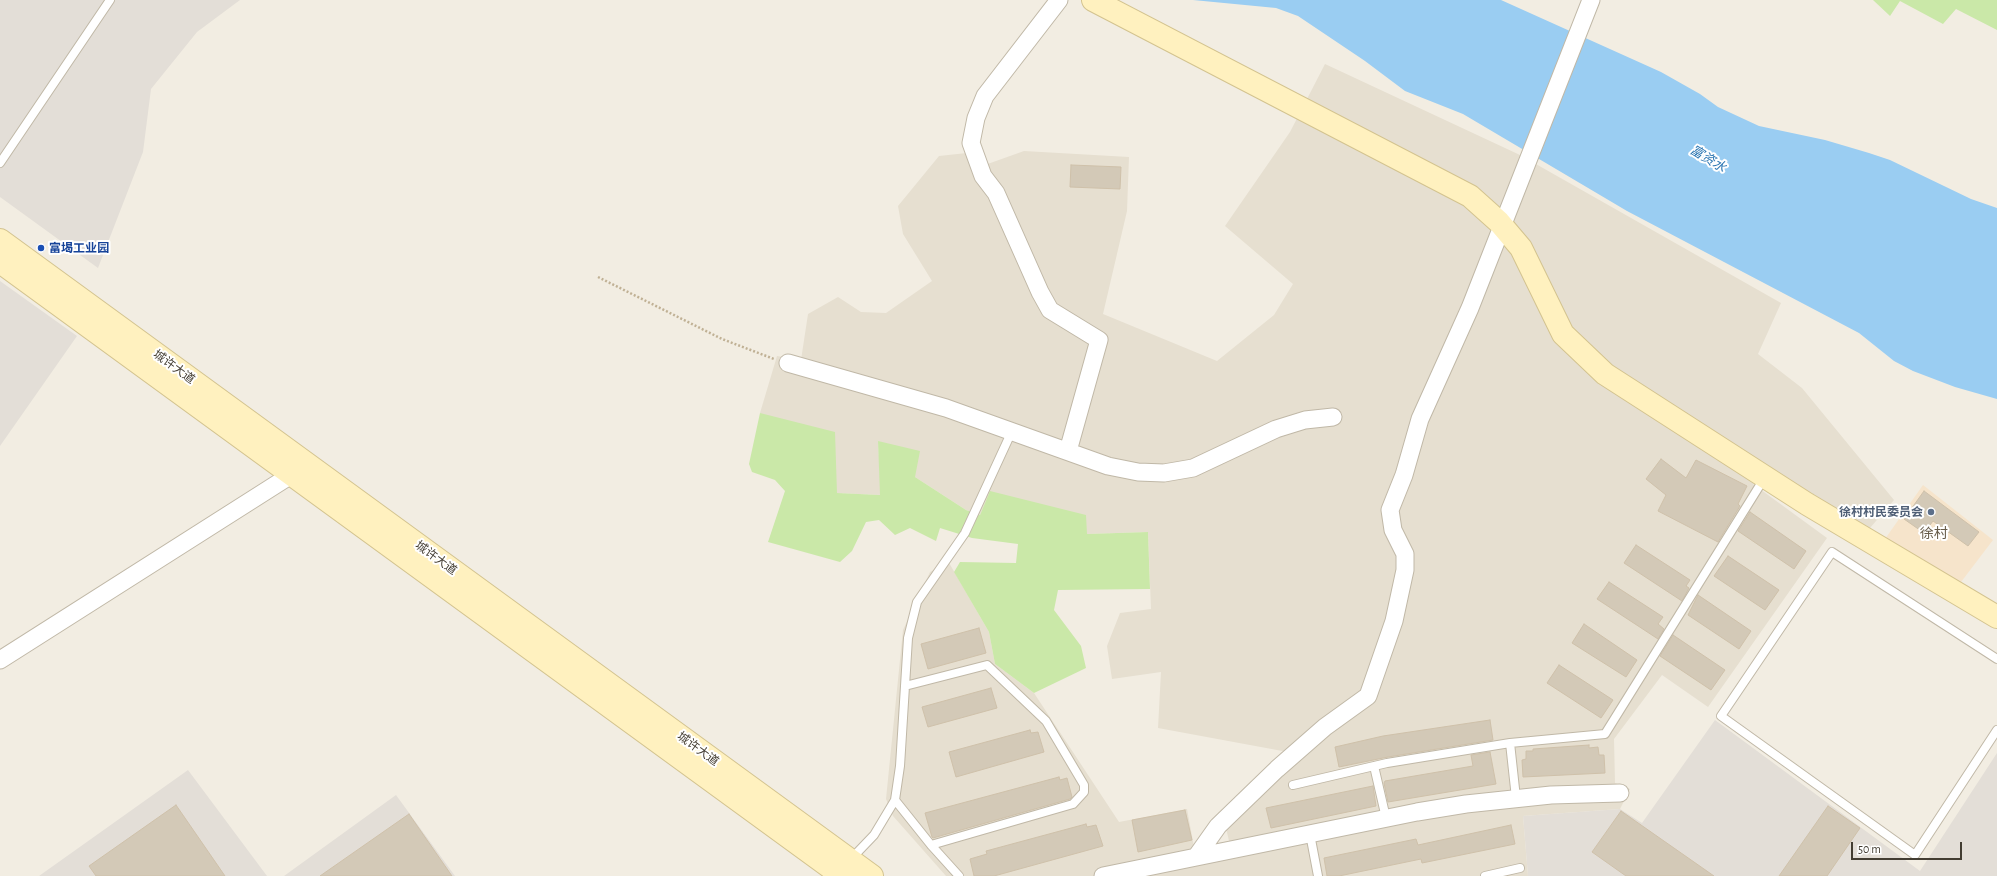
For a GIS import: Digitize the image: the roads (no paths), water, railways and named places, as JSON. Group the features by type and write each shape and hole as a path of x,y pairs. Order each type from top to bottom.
{"main road":[{"path":"1093,0 1470,196 1502,225 1521,248 1563,334 1577,349 1605,374 1814,508 1997,617"},
{"name":"城许大道","path":"0,240 843,872"},
{"name":"城许大道","path":"0,262 291,475 843,872 872,876"}],"street":[{"path":"1059,0 985,96 976,118 971,143 983,176 996,193 1040,292 1050,310 1099,340 1068,451"},
{"path":"1196,857 1218,826 1276,769 1325,727 1368,696 1394,621 1405,570 1405,554 1393,530 1390,510 1404,475 1420,419 1470,308 1591,0"},
{"path":"788,364 946,408 1123,470 1151,474 1179,472 1207,463 1276,429 1305,420 1333,417"},
{"path":"0,660 291,475"},
{"path":"1102,876 1386,818 1459,805 1516,798 1620,793"}],"lane":[{"path":"0,163 110,0"},
{"path":"843,872 874,835 895,800 900,766 908,638 916,602 965,533 1012,431"},
{"path":"1293,785 1374,766 1510,743 1605,734 1765,477"},
{"path":"1997,659 1832,552 1721,716 1915,855 1997,730"},
{"path":"905,686 987,665 992,668 1046,721 1084,785 1084,792 1073,804 931,845"},
{"path":"1510,743 1516,798"},
{"path":"1374,766 1386,818"},
{"path":"895,800 931,845 959,876"},
{"path":"1310,834 1318,876"},
{"path":"1485,876 1520,868"}],"water":[{"name":"富资水","path":"1193,0 1501,0 1661,72 1700,94 1718,107 1759,126 1825,140 1890,160 1971,199 1997,208 1997,399 1955,387 1913,371 1894,361 1859,333 1627,211 1463,114 1405,91 1365,61 1298,16 1276,8"}],"place":[{"name":"富堨工业园","path":"41,248"},
{"name":"徐村村民委员会","path":"1931,512"}],"district":[{"name":"徐村","path":"1934,534"}]}
